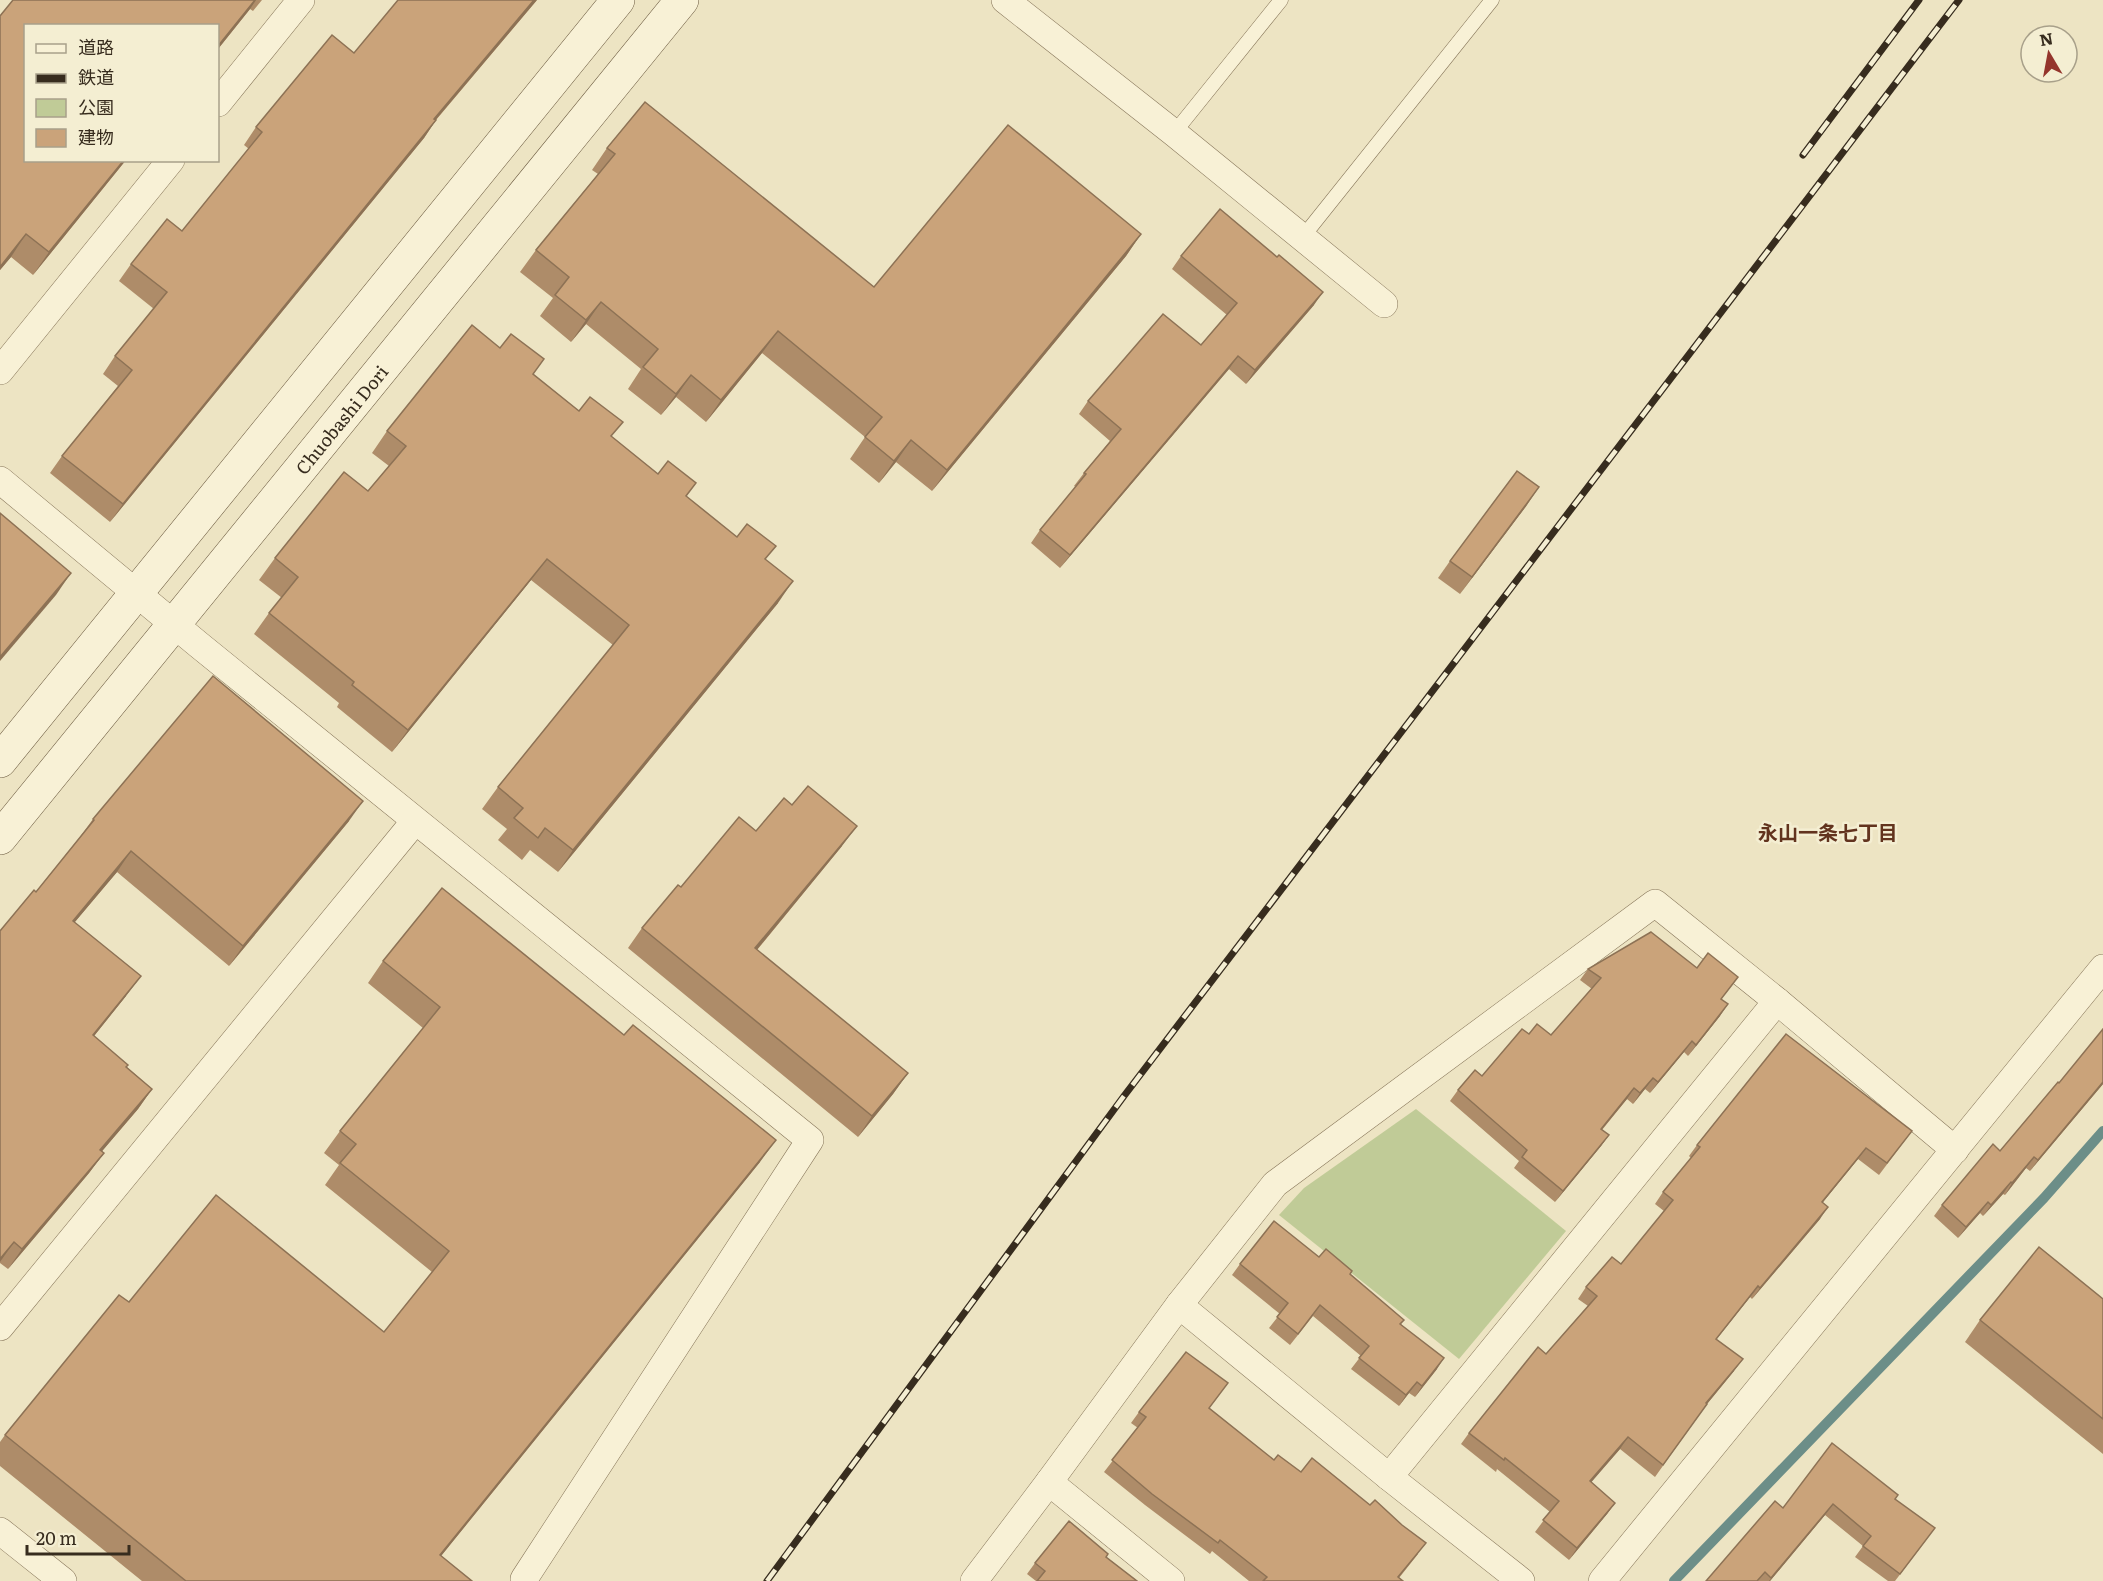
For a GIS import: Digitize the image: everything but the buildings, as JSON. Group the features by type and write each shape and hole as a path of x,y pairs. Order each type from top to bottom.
{"main road":[{"path":"0,760 618,0"},
{"name":"Chuobashi Dori","path":"0,838 682,0"}],"street":[{"path":"219,103 302,0"},
{"path":"1005,0 1174,133 1384,304"},
{"path":"0,371 169,162"},
{"path":"0,480 415,821 810,1140 524,1579"},
{"path":"0,1327 415,821"},
{"path":"974,1581 1179,1305 1275,1184 1655,903 1777,1001 1955,1150"},
{"path":"1602,1581 2103,968"},
{"path":"1389,1476 1777,1001"},
{"path":"1179,1305 1389,1476 1505,1576"},
{"path":"1049,1482 1171,1581"},
{"path":"0,1531 63,1581"}],"lane":[{"path":"1174,133 1281,0"},
{"path":"1302,238 1492,0"}],"green space":[{"path":"1416,1109 1566,1231 1459,1359 1279,1215 1304,1188"}],"waterway":[{"path":"1674,1581 2044,1198 2103,1131"}],"railway":[{"path":"1803,155 1919,0"},
{"path":"767,1581 1124,1096 1959,0"}],"district":[{"name":"永山一条七丁目","path":"1828,831"}]}
